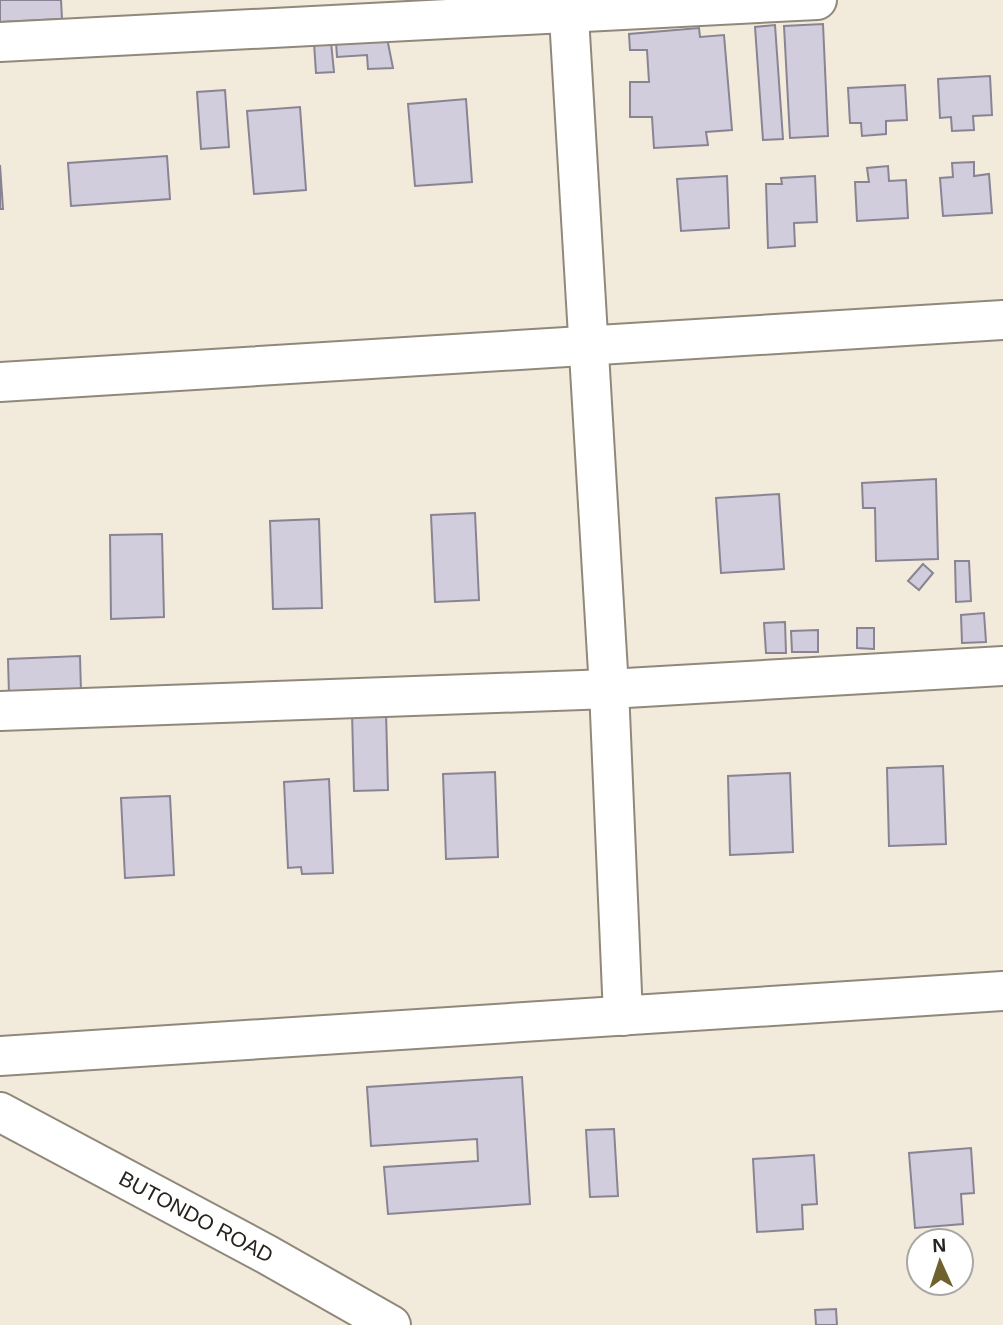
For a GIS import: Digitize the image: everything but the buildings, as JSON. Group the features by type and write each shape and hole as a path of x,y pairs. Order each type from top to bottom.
{"street":[{"path":"0,42 568,6 817,0"},
{"path":"568,6 609,689 623,1016"},
{"path":"0,382 1003,320"},
{"path":"0,711 609,689 1003,666"},
{"path":"0,1056 1003,991"},
{"name":"BUTONDO ROAD","path":"0,1112 266,1254 391,1325"}]}
